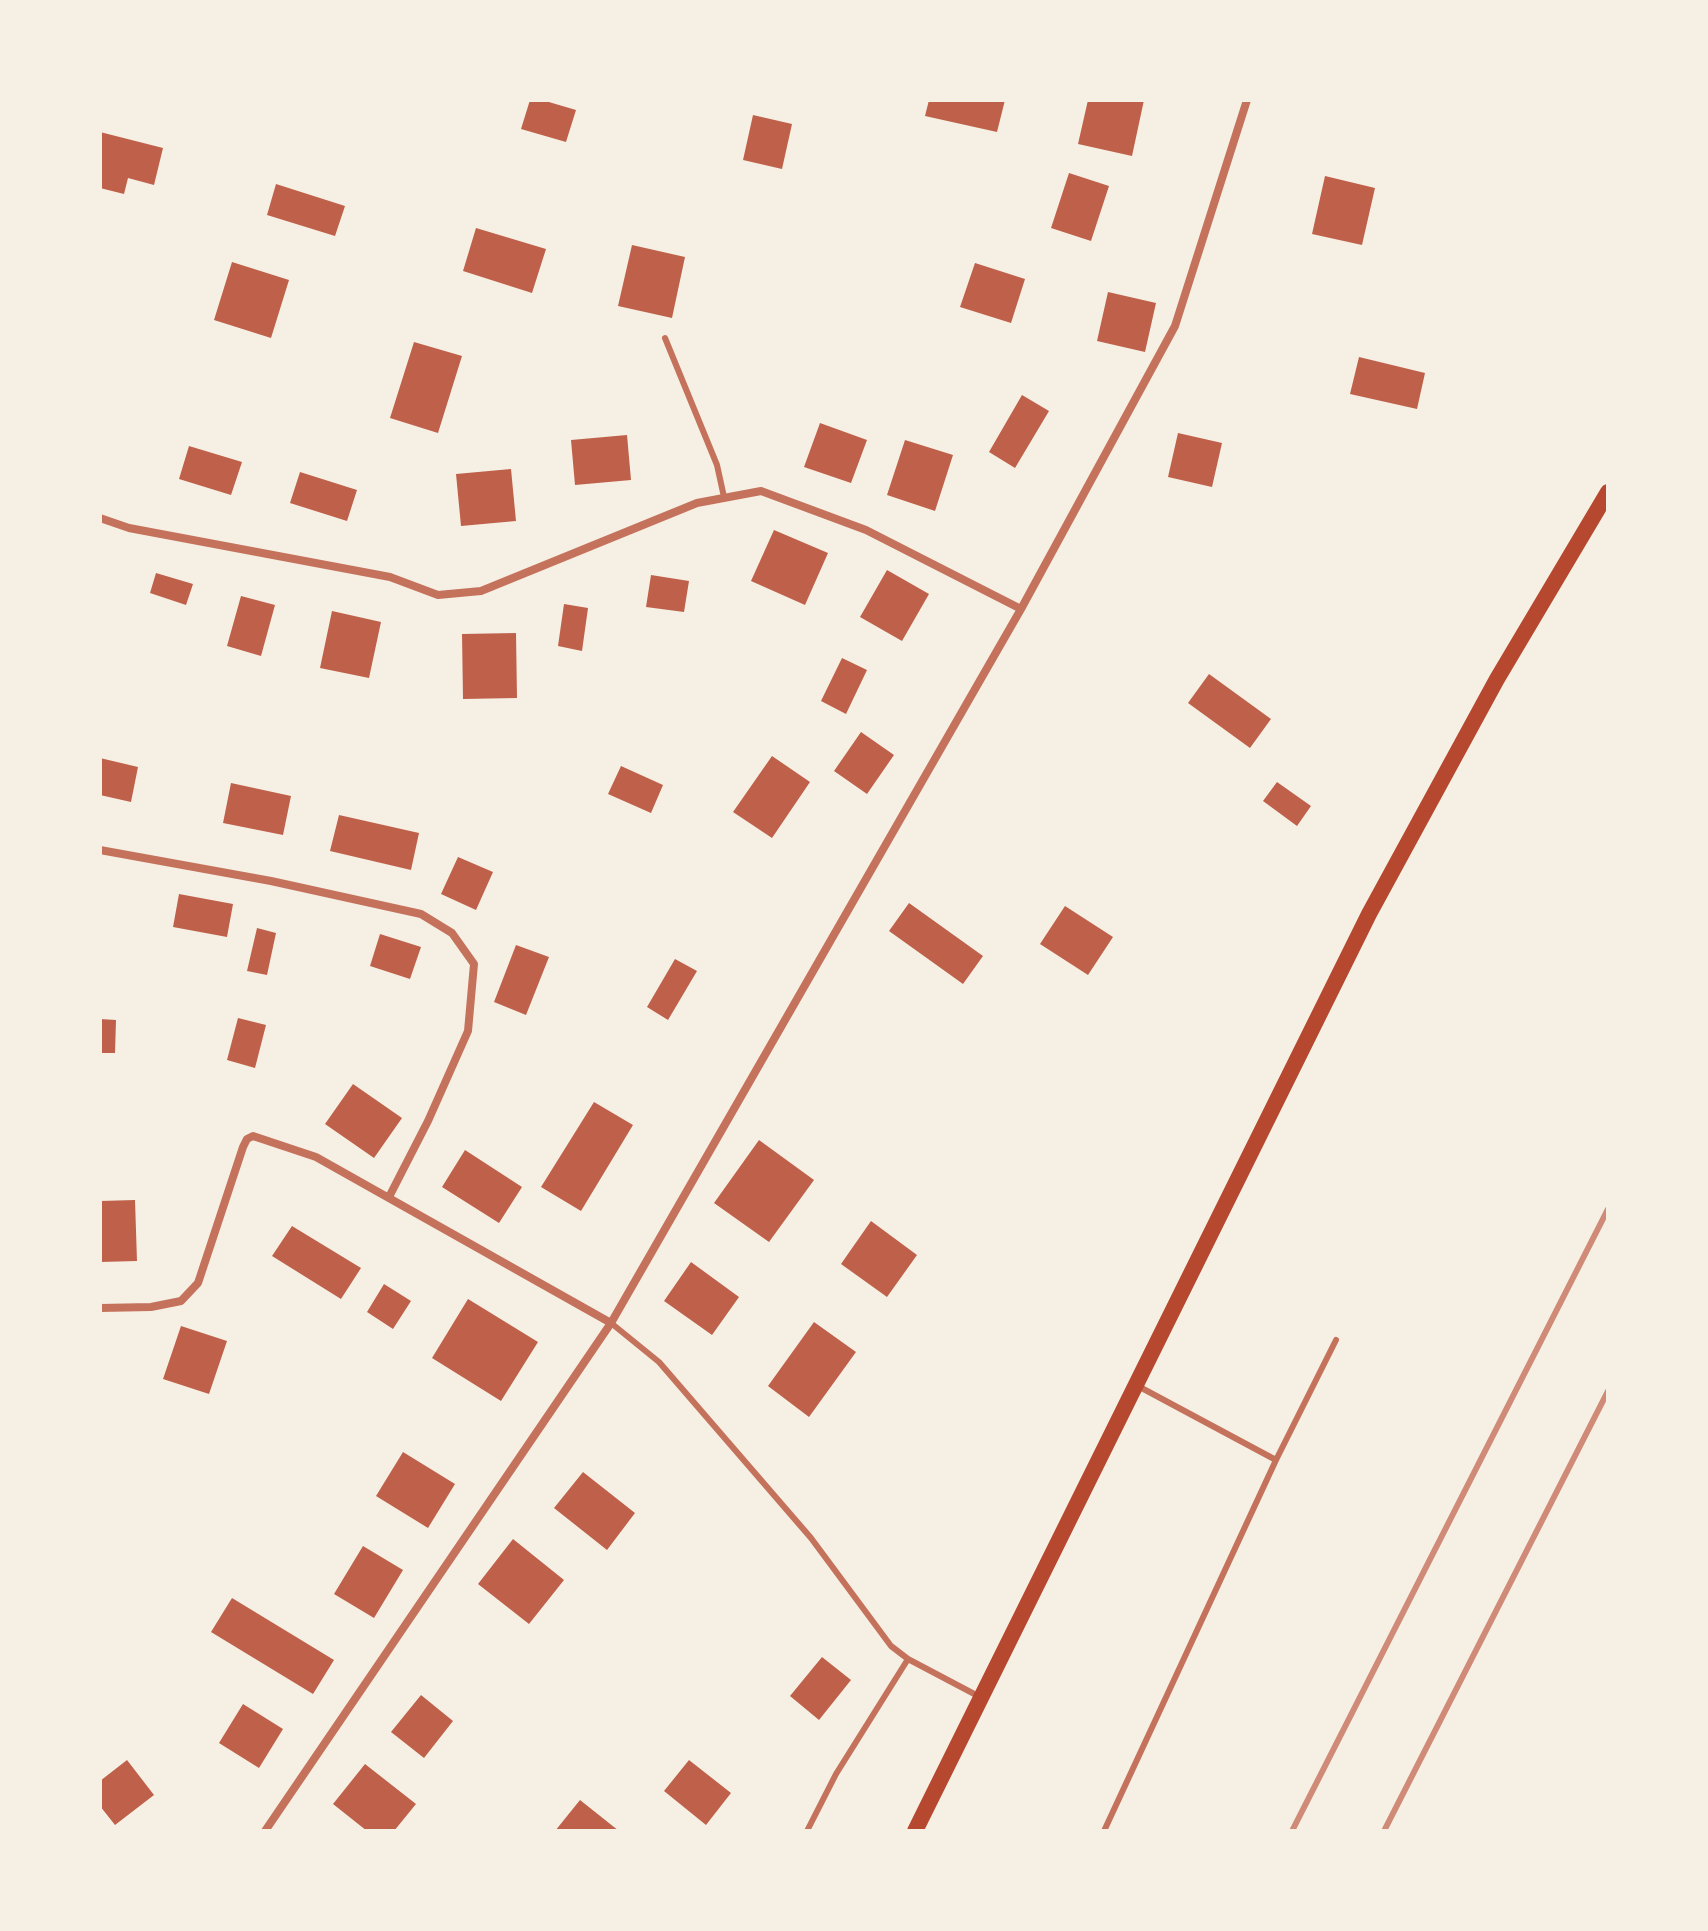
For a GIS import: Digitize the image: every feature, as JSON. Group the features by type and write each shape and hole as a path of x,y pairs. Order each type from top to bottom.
{"main road":[{"path":"915,1831 1377,900 1497,679 1608,492"}],"street":[{"path":"265,1831 611,1323 1021,609 1175,326 1247,100"},
{"path":"100,518 129,528 390,577 438,595 481,591 697,503 761,491 866,530 1021,609"},
{"path":"100,850 271,881 421,914 452,933 474,964 468,1031 428,1121 389,1197"},
{"path":"100,1308 151,1307 181,1301 198,1283 243,1147 247,1139 253,1136 316,1157 611,1323"}],"lane":[{"path":"665,338 717,465 724,497"},
{"path":"611,1323 659,1362 811,1538 891,1646 908,1659 980,1697"},
{"path":"1104,1831 1276,1460 1336,1340"},
{"path":"1136,1385 1276,1460"},
{"path":"807,1831 836,1774 908,1659"}],"building":[{"path":"530,100 542,100 576,110 566,142 521,129"},
{"path":"929,100 1005,100 997,132 925,116"},
{"path":"1088,100 1144,100 1132,156 1078,144"},
{"path":"753,115 792,124 782,169 743,160"},
{"path":"100,132 163,148 154,185 128,178 124,194 100,188"},
{"path":"1069,173 1109,186 1091,241 1051,228"},
{"path":"1325,176 1375,188 1362,245 1312,234"},
{"path":"276,184 345,206 335,236 267,215"},
{"path":"476,228 546,249 532,293 463,271"},
{"path":"632,245 685,257 672,318 618,306"},
{"path":"232,262 289,280 271,338 214,320"},
{"path":"975,263 1025,279 1011,323 960,307"},
{"path":"1108,292 1156,303 1145,352 1097,341"},
{"path":"414,342 462,356 438,433 390,418"},
{"path":"1359,357 1425,373 1417,409 1350,394"},
{"path":"1022,395 1049,411 1015,468 989,452"},
{"path":"820,423 867,440 851,483 804,467"},
{"path":"1178,433 1222,443 1212,487 1168,477"},
{"path":"627,435 631,480 575,485 571,440"},
{"path":"905,440 953,455 935,511 887,495"},
{"path":"189,446 242,462 231,495 179,479"},
{"path":"511,469 516,521 461,526 456,474"},
{"path":"300,472 357,490 347,521 290,503"},
{"path":"774,530 828,553 805,605 751,581"},
{"path":"887,570 929,594 902,641 860,617"},
{"path":"156,573 193,584 186,605 150,593"},
{"path":"651,575 689,581 684,612 646,607"},
{"path":"241,596 275,605 261,656 227,646"},
{"path":"564,604 588,608 582,651 558,646"},
{"path":"332,611 381,622 369,678 320,668"},
{"path":"516,633 517,698 463,699 462,634"},
{"path":"842,658 867,670 846,714 821,701"},
{"path":"1209,674 1271,719 1250,748 1188,703"},
{"path":"861,732 894,755 867,794 834,771"},
{"path":"772,756 810,782 772,838 733,812"},
{"path":"100,758 138,767 131,802 100,795"},
{"path":"621,766 663,785 651,813 608,794"},
{"path":"1277,782 1311,806 1297,826 1263,801"},
{"path":"231,783 291,796 283,835 223,823"},
{"path":"339,815 419,833 411,870 330,851"},
{"path":"458,857 493,872 476,910 441,894"},
{"path":"179,894 233,904 227,937 173,927"},
{"path":"909,903 983,956 963,984 889,931"},
{"path":"1065,906 1113,937 1088,975 1040,944"},
{"path":"257,928 276,933 267,975 247,971"},
{"path":"380,934 421,947 410,979 370,966"},
{"path":"516,945 549,957 526,1015 494,1002"},
{"path":"675,959 697,971 668,1020 647,1007"},
{"path":"238,1018 266,1025 255,1068 227,1060"},
{"path":"100,1019 116,1020 115,1053 100,1053"},
{"path":"353,1084 402,1118 374,1158 325,1124"},
{"path":"594,1102 633,1125 581,1211 541,1187"},
{"path":"759,1140 814,1180 769,1242 714,1203"},
{"path":"465,1150 522,1187 499,1223 442,1187"},
{"path":"135,1200 137,1261 100,1262 100,1201"},
{"path":"871,1221 917,1255 887,1297 841,1264"},
{"path":"292,1226 361,1268 341,1299 272,1256"},
{"path":"691,1262 739,1297 712,1335 664,1301"},
{"path":"384,1284 411,1301 393,1329 367,1312"},
{"path":"468,1299 538,1342 501,1401 432,1358"},
{"path":"814,1322 856,1352 809,1417 768,1386"},
{"path":"181,1326 227,1341 209,1394 163,1379"},
{"path":"403,1452 455,1484 428,1528 376,1496"},
{"path":"583,1472 635,1513 607,1550 554,1508"},
{"path":"513,1539 564,1580 529,1624 478,1584"},
{"path":"363,1546 403,1570 374,1618 334,1594"},
{"path":"232,1598 334,1660 313,1694 211,1632"},
{"path":"822,1657 851,1680 819,1720 790,1696"},
{"path":"421,1695 453,1721 424,1758 391,1732"},
{"path":"243,1704 283,1729 259,1768 219,1743"},
{"path":"127,1760 154,1795 115,1825 100,1806 100,1781"},
{"path":"689,1760 731,1793 706,1825 664,1791"},
{"path":"365,1764 416,1804 394,1831 367,1831 333,1804"},
{"path":"580,1800 619,1831 555,1831"}],"railway":[{"path":"1292,1831 1608,1209"},
{"path":"1384,1831 1608,1391"}]}
